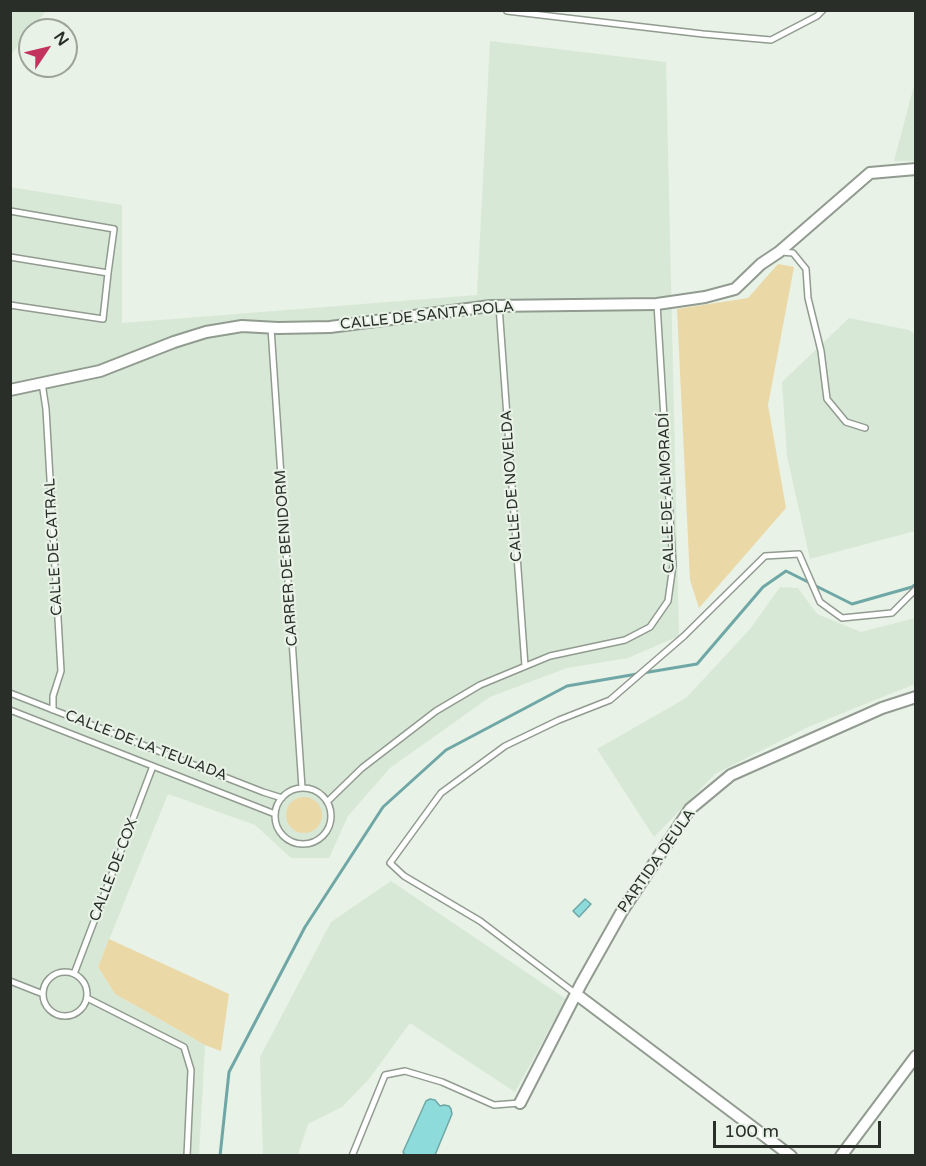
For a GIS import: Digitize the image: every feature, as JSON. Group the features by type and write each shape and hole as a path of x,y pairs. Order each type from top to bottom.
{"street":[{"name":"CALLE DE SANTA POLA","path":"10,390 100,371 174,342 206,332 242,326 330,327 499,306 657,303 705,297 735,289 761,264 779,252 870,173 915,170"},
{"name":"PARTIDA DEULA","path":"520,1103 621,913 690,809 731,775 882,708 915,697"},
{"path":"576,994 791,1155"},
{"path":"841,1155 915,1056"}],"lane":[{"path":"507,11 771,40 817,16 823,10"},
{"path":"10,211 114,229 103,319 10,305"},
{"path":"779,252 793,253 806,269 808,298 821,351 827,399 846,422 865,428"},
{"path":"10,257 108,273"},
{"name":"CALLE DE ALMORADÍ","path":"327,802 362,768 436,711 480,685 550,656 625,640 650,627 668,601 673,565 657,303"},
{"name":"CALLE DE NOVELDA","path":"499,306 525,666"},
{"name":"CARRER DE BENIDORM","path":"271,328 302,788"},
{"name":"CALLE DE CATRAL","path":"42,383 46,409 61,671 53,696 53,710"},
{"path":"576,994 480,921 404,876 390,863 441,793 505,746 559,720 610,700 684,636 765,556 799,554 820,602 842,618 892,613 915,590"},
{"name":"CALLE DE LA TEULADA","path":"10,693 282,798"},
{"name":"CALLE DE LA TEULADA","path":"10,710 275,814"},
{"name":"CALLE DE COX","path":"74,974 153,766"},
{"path":"302,788 317,792 327,802 330,811 330,824 325,833 312,843 303,844 287,839 280,832 275,814 285,795 292,790 302,788"},
{"path":"64,971 74,974 86,986 87,998 79,1011 72,1015 58,1015 48,1008 44,1001 44,987 53,975 64,971"},
{"path":"10,981 43,994"},
{"path":"87,998 184,1047 191,1070 187,1155"},
{"path":"352,1155 385,1075 405,1071 442,1082 494,1105 520,1103"}],"shaded area":[{"path":"10,11 46,11 40,18 18,18 18,46 11,55"},
{"path":"490,41 666,62 679,636 628,658 567,668 490,697 390,768 348,816 329,858 291,858 255,825 168,794 98,967 115,994 205,1045 199,1155 11,1155 10,187 122,205 122,323 477,295"},
{"path":"915,82 915,161 894,161"},
{"path":"778,264 794,267 768,405 786,508 699,608 690,580 677,309 748,298"},
{"path":"849,318 909,330 915,334 915,531 810,559 787,456 782,382"},
{"path":"780,587 798,588 817,614 861,632 915,618 915,684 808,727 715,774 654,837 597,749 686,698 750,629"},
{"path":"304,797 317,802 322,815 317,828 304,833 291,828 286,815 291,802"},
{"path":"391,881 566,999 515,1092 410,1023 369,1079 342,1107 308,1124 298,1155 263,1155 260,1057 331,922"},
{"path":"109,939 229,994 221,1051 205,1045 115,994 98,967"}],"water":[{"path":"585,899 591,904 579,917 573,911"},
{"path":"435,1100 440,1106 449,1106 452,1114 435,1155 405,1155 403,1152 426,1101"}],"waterway":[{"path":"643,673 697,664 763,587 786,571 852,604 916,584"},
{"path":"220,1156 229,1072 305,927 383,807 446,750 567,686 637,674"}]}
